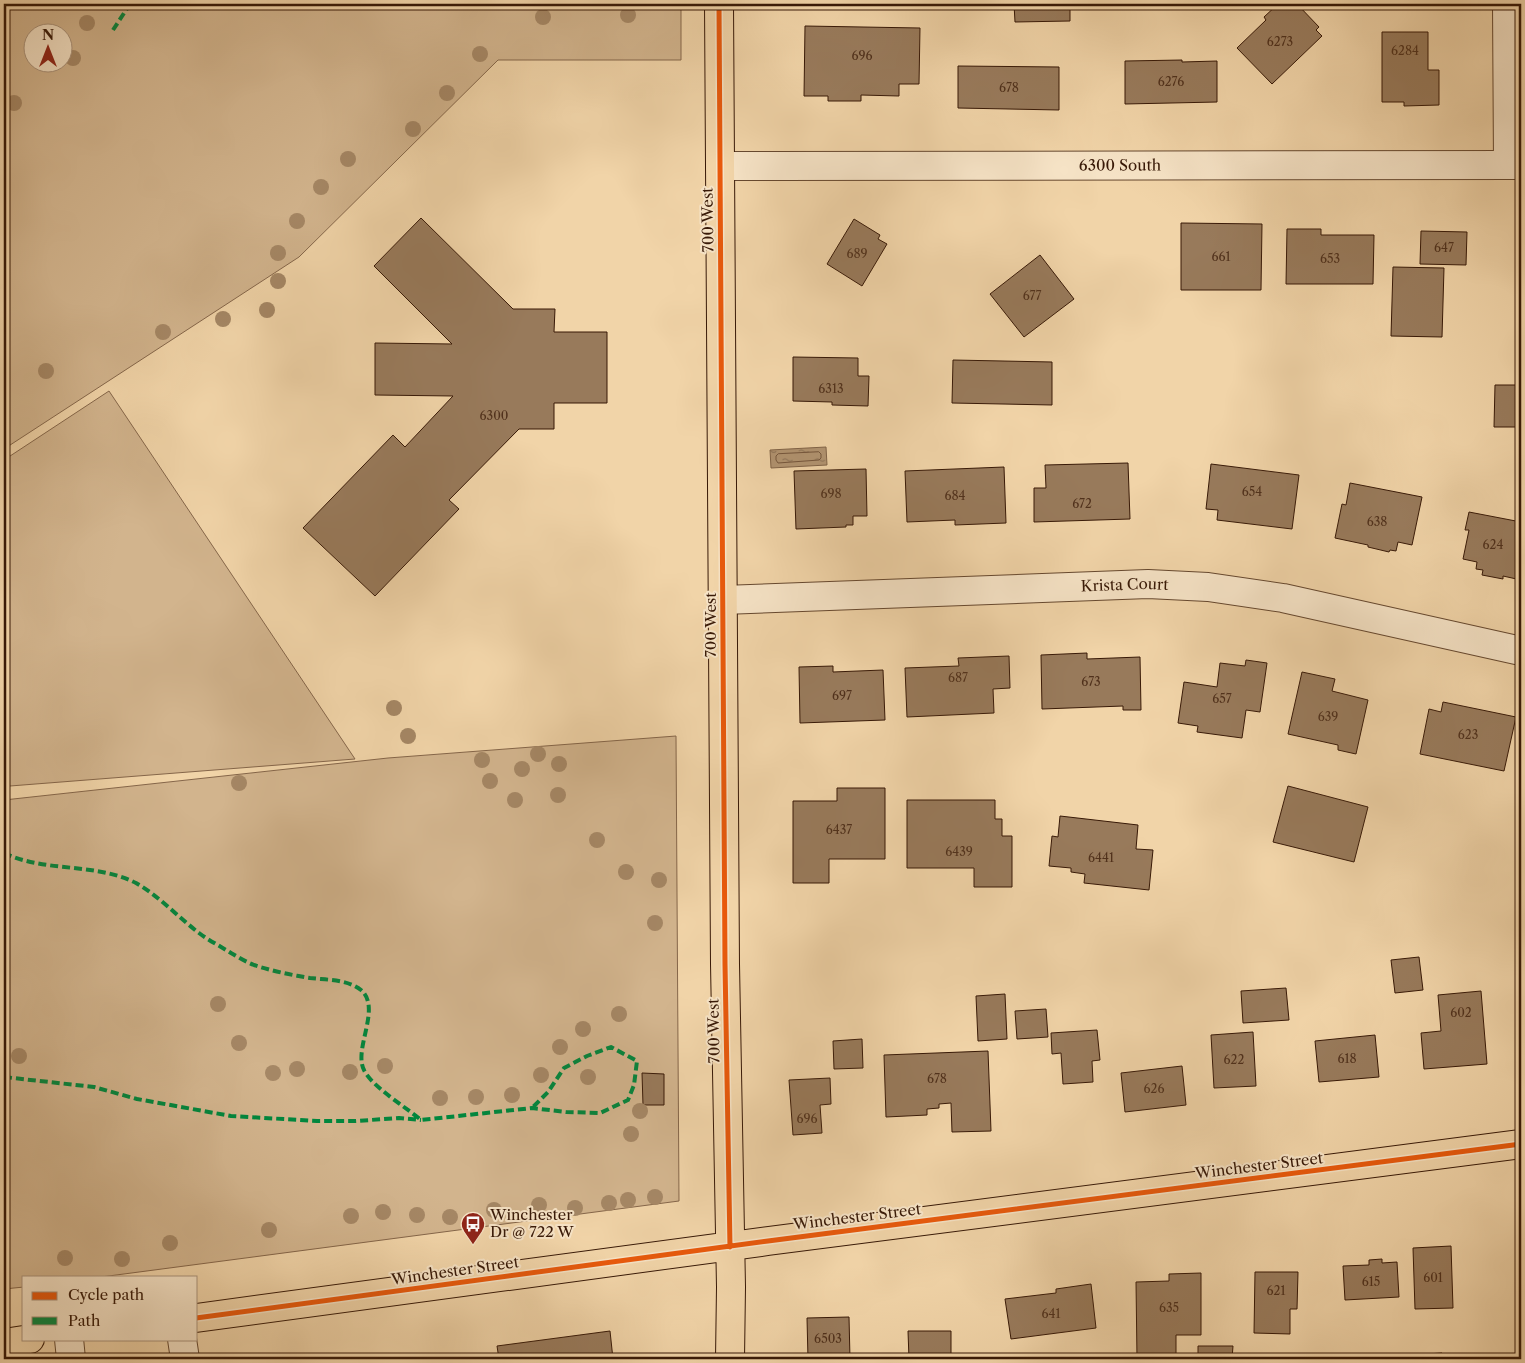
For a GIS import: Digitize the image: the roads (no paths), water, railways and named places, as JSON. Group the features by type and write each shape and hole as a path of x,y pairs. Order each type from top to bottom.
{"main road":[{"name":"700 West","path":"719,4 725,954 730,1359"},
{"name":"Winchester Street","path":"198,1318 1521,1144"},
{"path":"4,1343 24,1340"}],"street":[{"path":"1507,4 1515,165"},
{"name":"6300 South","path":"720,166 1515,165"},
{"name":"Krista Court","path":"723,600 1148,584 1208,587 1283,598 1521,651"},
{"path":"69,1340 71,1359"},
{"path":"182,1340 185,1359"}],"water":[{"path":"826,447 827,465 771,468 770,450"}],"place":[{"name":"Winchester Dr @ 722 W","path":"473,1245"}]}
